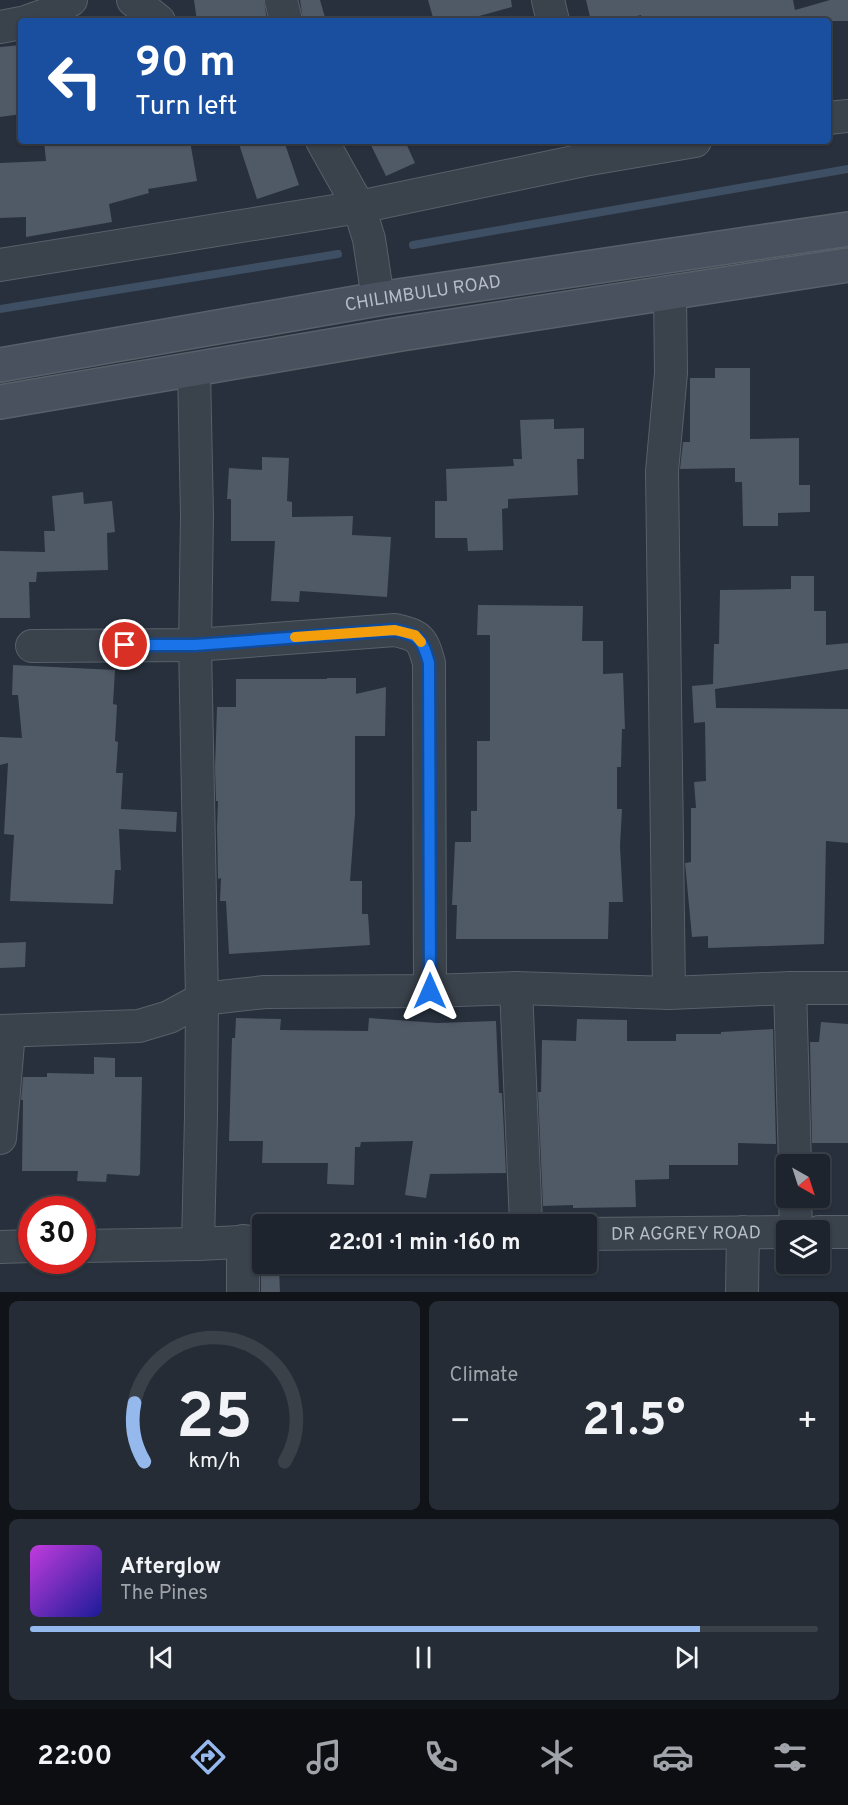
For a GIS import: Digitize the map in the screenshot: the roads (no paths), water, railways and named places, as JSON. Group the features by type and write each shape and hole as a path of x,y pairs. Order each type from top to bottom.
{"main road":[{"name":"CHILIMBULU ROAD","path":"0,365 378,299 848,229"},
{"path":"0,402 402,334 848,266"}],"street":[{"path":"36,18 71,0"},
{"path":"133,0 155,18"},
{"path":"281,0 285,18"},
{"path":"548,0 552,18"},
{"path":"0,27 18,24"},
{"path":"831,118 848,116"},
{"path":"324,144 359,207 369,239 378,299"},
{"path":"0,266 359,207 582,150 657,144"},
{"path":"669,993 662,471 671,373 670,294"},
{"path":"194,370 197,515 195,645 202,999 198,1244"},
{"path":"32,646 195,645 395,630 415,635 424,646 429,663 430,991"},
{"path":"516,988 526,1214"},
{"path":"0,1138 4,1031 139,1026 169,1017 202,999 265,992 516,988 669,993 848,988"},
{"path":"790,988 795,1154"},
{"path":"742,1292 743,1232"},
{"name":"DR AGGREY ROAD","path":"597,1234 776,1232"},
{"path":"830,1232 848,1232"},
{"path":"0,1237 0,1255"},
{"path":"96,1246 252,1241"},
{"path":"0,1247 18,1246"},
{"path":"243,1292 252,1246"}],"waterway":[{"path":"413,245 848,169"},
{"path":"0,309 338,254"}]}
